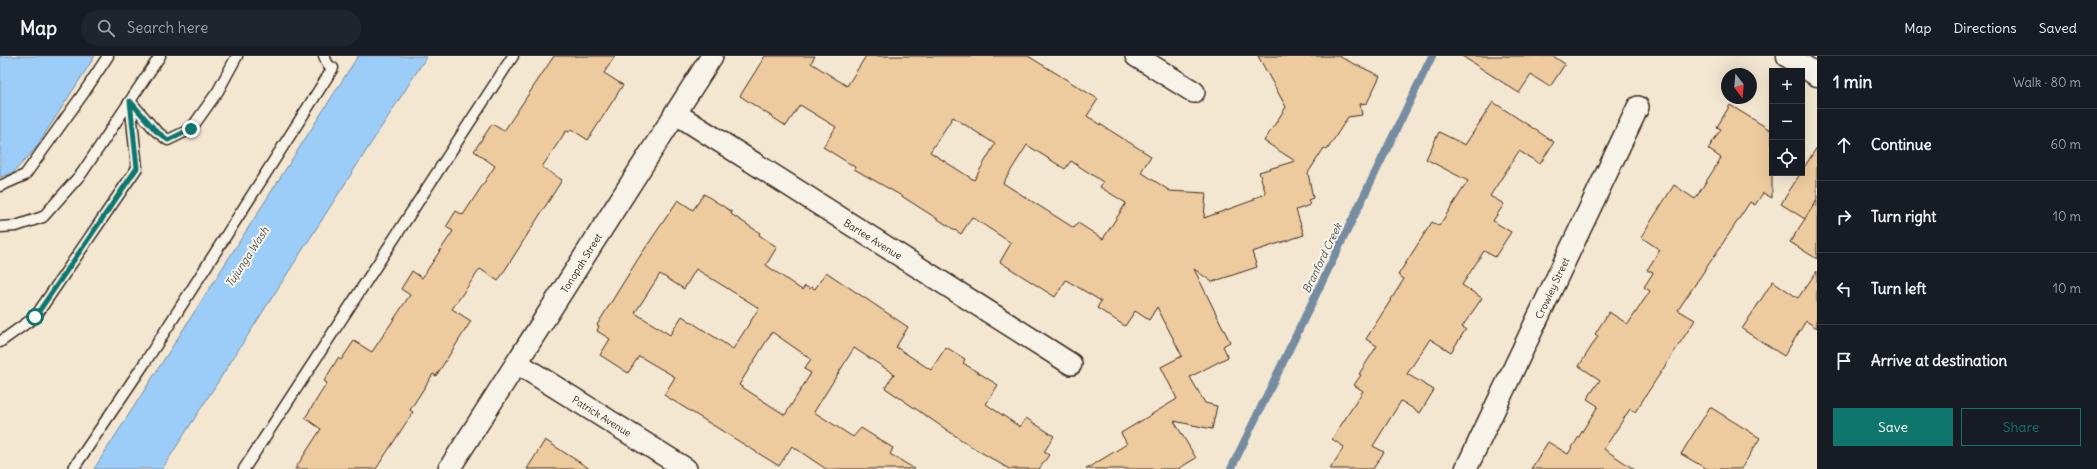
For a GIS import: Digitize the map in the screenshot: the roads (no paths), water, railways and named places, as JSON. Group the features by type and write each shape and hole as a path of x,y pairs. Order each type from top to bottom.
{"main road":[{"path":"1788,56 1817,75"}],"street":[{"name":"Tonopah Street","path":"449,469 712,56"},
{"path":"1136,56 1194,92"},
{"name":"Crowley Street","path":"1466,469 1638,107"},
{"name":"Bartee Avenue","path":"675,114 1071,364"},
{"name":"Patrick Avenue","path":"517,363 686,469"}],"lane":[{"path":"0,186 25,175 83,94 108,56"},
{"path":"0,227 16,226 43,217 82,173 160,56"},
{"path":"130,101 156,131 168,140 191,129 218,91 237,56"},
{"path":"73,469 146,361 333,68 328,65 324,56"},
{"path":"244,469 513,56"},
{"path":"0,342 35,317 137,168 130,101"}],"water":[{"path":"0,56 95,56 35,149 13,173 0,177"},
{"name":"Tujunga Wash","path":"358,56 427,56 162,469 94,469"}],"waterway":[{"name":"Branford Creek","path":"1231,469 1432,56"}]}
